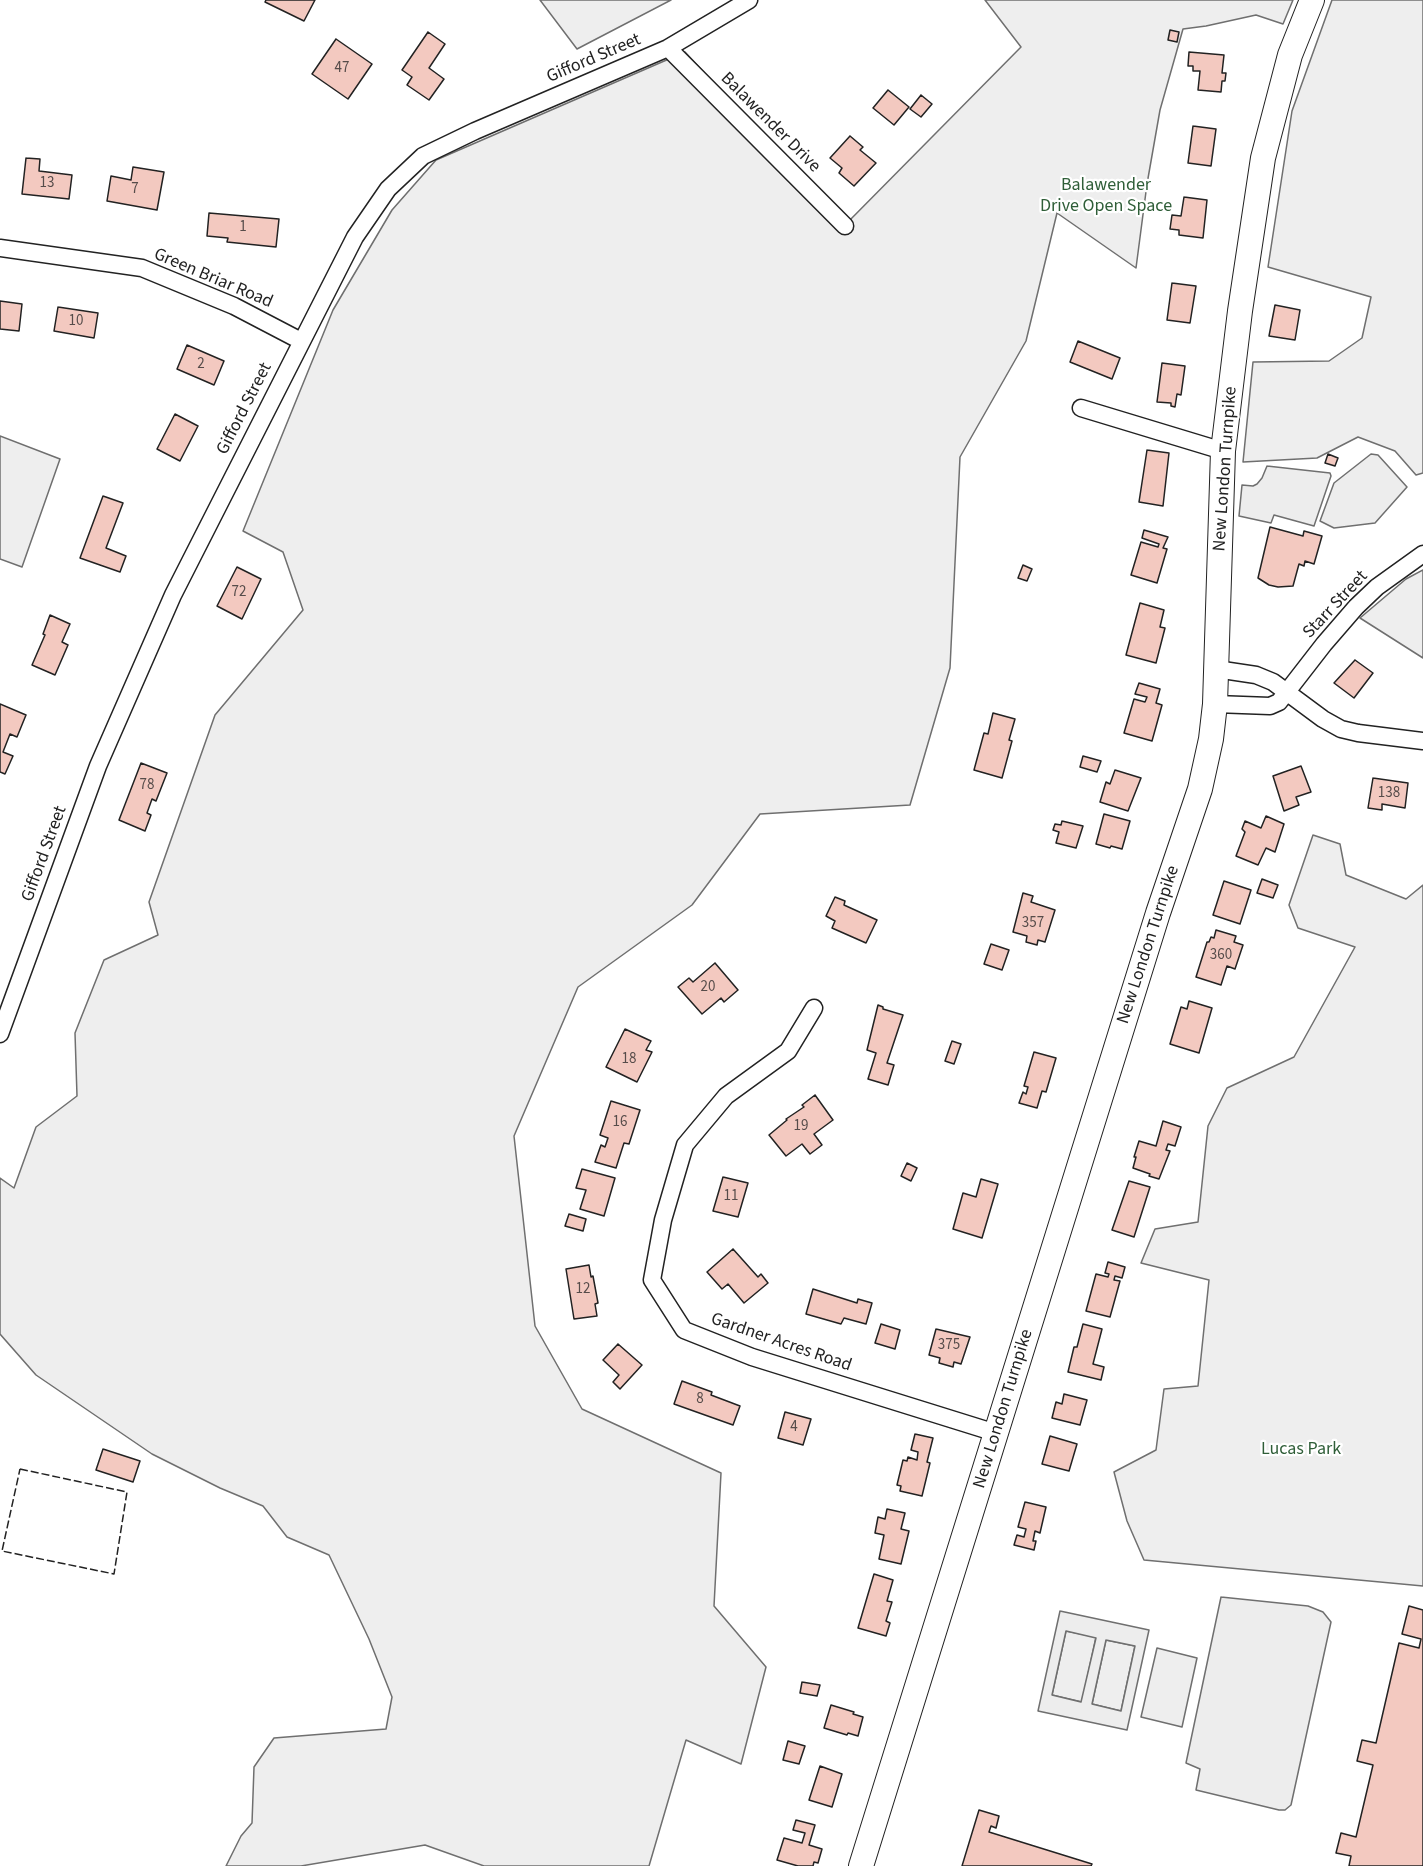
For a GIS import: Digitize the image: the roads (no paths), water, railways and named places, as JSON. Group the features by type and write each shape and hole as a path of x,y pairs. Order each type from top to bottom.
{"main road":[{"name":"New London Turnpike","path":"861,1866 1155,925 1200,789 1211,739 1215,704 1223,451 1240,311 1263,158 1290,55 1312,0"}],"street":[{"name":"Gifford Street","path":"0,1034 98,766 173,595 356,237 388,189 423,156 475,131 668,48 749,0"},
{"name":"Balawender Drive","path":"668,48 845,226"},
{"name":"Green Briar Road","path":"0,248 142,268 234,306 301,341"},
{"path":"1082,408 1223,451"},
{"name":"Starr Street","path":"1215,704 1270,706 1279,702 1356,607 1377,586 1423,554"},
{"path":"1216,669 1262,677 1341,729 1423,741"},
{"name":"Gardner Acres Road","path":"814,1008 788,1051 726,1096 685,1144 663,1220 652,1280 684,1330 752,1358 996,1433"}],"park label":[{"name":"Balawender Drive Open Space","path":"1106,196"},
{"name":"Lucas Park","path":"1301,1450"}]}
